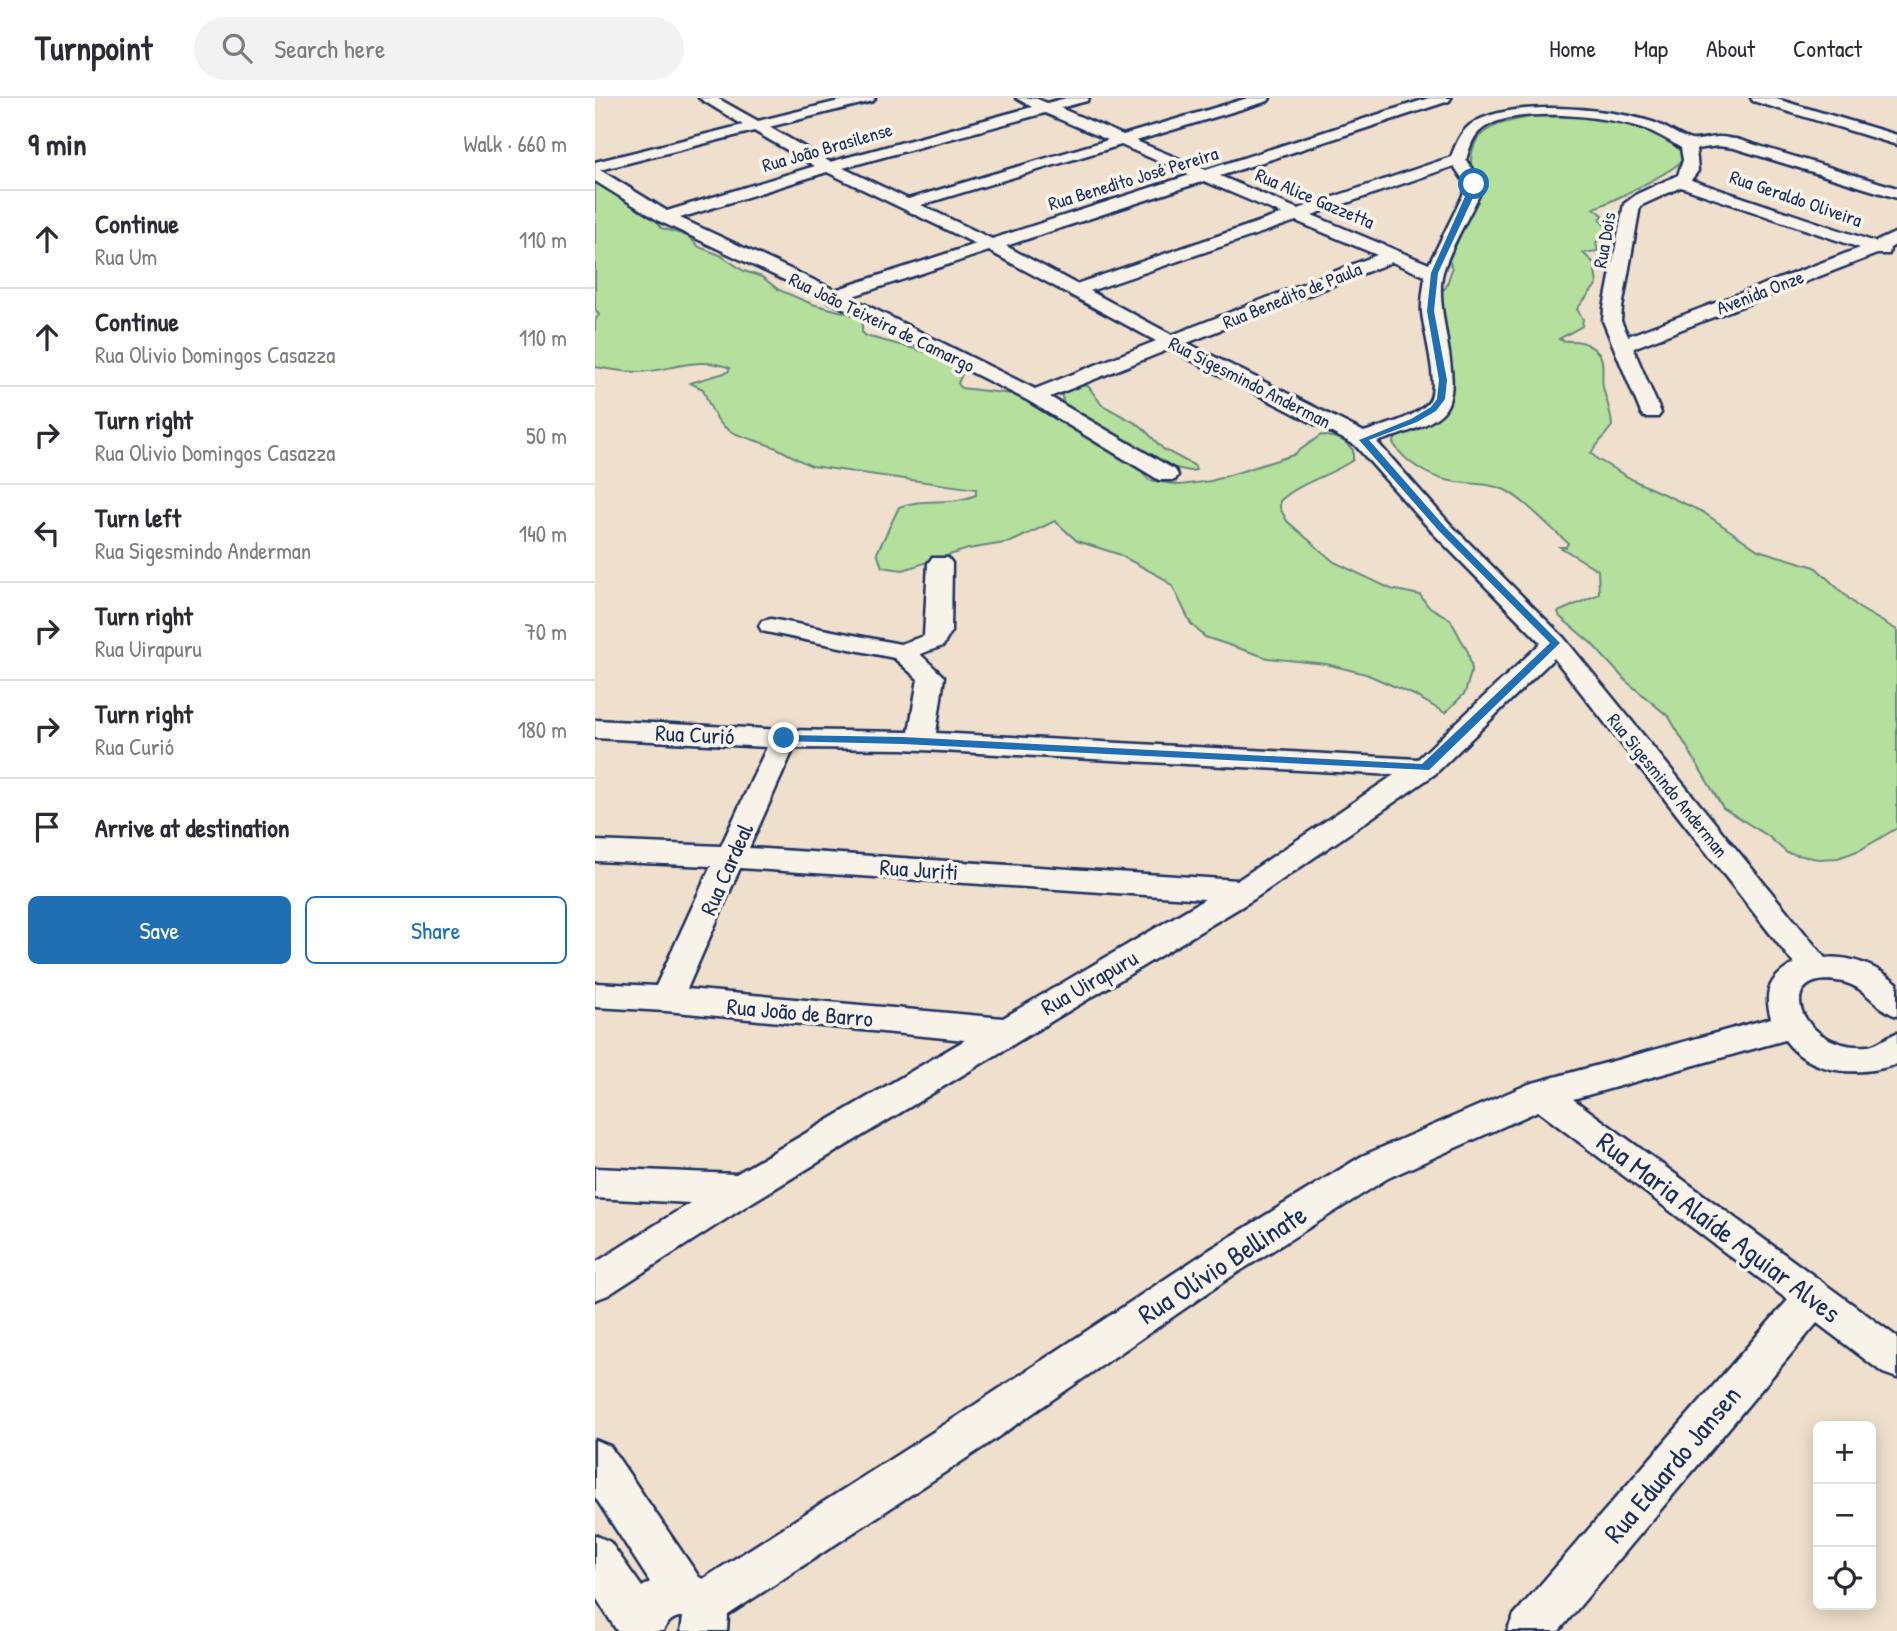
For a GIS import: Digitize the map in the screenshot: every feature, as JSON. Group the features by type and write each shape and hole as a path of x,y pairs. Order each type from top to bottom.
{"street":[{"name":"Rua Sigesmindo Anderman","path":"706,98 828,167 989,244 1073,291 1363,440 1442,529 1555,643 1817,970"},
{"path":"595,167 867,98"},
{"name":"Rua Alice Gazzetta","path":"1023,98 1434,273"},
{"name":"Rua João Brasilense","path":"665,217 828,167 1082,98"},
{"path":"905,205 1263,98"},
{"path":"1441,98 1495,118"},
{"name":"Rua Benedito José Pereira","path":"834,296 989,244 1207,177 1441,98"},
{"path":"1758,98 1897,140"},
{"path":"1576,113 1615,102"},
{"path":"1073,291 1458,160 1467,137 1477,126 1495,118 1519,114 1576,113 1620,117 1669,134 1688,146 1710,141 1736,144 1897,193"},
{"path":"1681,182 1689,176 1692,168 1688,146"},
{"path":"1363,440 1414,421 1434,409 1441,399 1443,380 1431,311 1434,273 1474,189 1474,184 1458,160"},
{"name":"Rua João Teixeira de Camargo","path":"595,174 665,217 834,296 1034,396 1167,475"},
{"name":"Rua Geraldo Oliveira","path":"1681,182 1897,255"},
{"name":"Rua Dois","path":"1651,413 1612,321 1613,308 1632,204 1644,194 1681,182"},
{"name":"Avenida Onze","path":"1622,345 1897,237"},
{"name":"Rua Benedito de Paula","path":"1034,396 1394,254"},
{"path":"902,652 934,641 938,632 940,563"},
{"path":"771,626 902,652 931,677 921,741"},
{"name":"Rua Uirapuru","path":"595,1283 741,1190 1243,891 1425,768 1555,643"},
{"name":"Rua Curió","path":"595,729 921,741 1425,768"},
{"name":"Rua Cardeal","path":"666,999 784,738"},
{"name":"Rua Juriti","path":"595,851 732,856 1243,891"},
{"path":"1891,1057 1861,1060 1840,1058 1820,1051 1790,1026 1783,1011 1782,996 1788,984 1800,975 1817,970 1836,969 1875,983 1897,1004"},
{"name":"Rua João de Barro","path":"595,995 666,999 1004,1031"},
{"name":"Rua Olívio Bellinate","path":"640,1628 647,1612 671,1595 697,1610 973,1430 1219,1264 1364,1174 1541,1094 1790,1026"},
{"name":"Rua Maria Alaíde Aguiar Alves","path":"1541,1094 1897,1360"},
{"path":"595,1183 741,1190"},
{"name":"Rua Eduardo Jansen","path":"1530,1631 1814,1298"},
{"path":"595,1460 697,1610"},
{"path":"595,1557 640,1628"}],"green space":[{"path":"1537,116 1620,118 1667,137 1682,153 1683,159 1656,178 1594,208 1603,215 1600,220 1607,228 1596,243 1598,251 1583,253 1594,263 1597,284 1577,309 1583,319 1582,326 1559,339 1583,343 1601,358 1603,387 1612,426 1591,453 1635,481 1703,512 1758,550 1815,567 1859,608 1897,630 1897,828 1860,850 1838,858 1818,859 1787,853 1768,836 1723,808 1669,717 1626,681 1591,643 1560,617 1558,612 1599,594 1598,570 1560,547 1566,547 1568,543 1529,507 1505,490 1456,482 1429,474 1405,458 1393,443 1400,431 1433,415 1434,300 1446,287 1452,269 1443,244 1474,203 1471,164 1477,139 1498,125"},
{"path":"595,181 652,208 661,228 688,236 699,247 720,255 744,271 762,277 779,290 812,304 855,315 862,321 862,332 866,336 957,360 964,370 958,383 961,388 1055,402 1063,400 1061,393 1078,385 1088,386 1102,405 1141,426 1163,449 1195,466 1196,470 1190,471 1146,462 1143,474 1149,480 1180,485 1211,481 1293,455 1321,435 1342,439 1353,450 1353,460 1288,494 1280,501 1280,508 1287,521 1334,562 1391,589 1420,595 1428,606 1450,619 1468,652 1472,669 1465,693 1445,713 1414,695 1366,674 1326,664 1268,658 1205,637 1191,624 1173,587 1163,578 1118,554 1077,541 1055,521 1011,542 968,549 903,570 882,567 877,553 899,507 918,502 967,498 976,495 976,489 812,466 774,447 728,430 715,416 703,389 690,383 728,372 730,368 718,364 696,363 639,372 595,367 595,320 599,315 595,309"}],"route":[{"path":"784,738 903,740 1425,768 1555,643 1442,529 1363,440 1414,421 1434,409 1441,399 1443,380 1431,311 1434,273 1474,184"}]}
